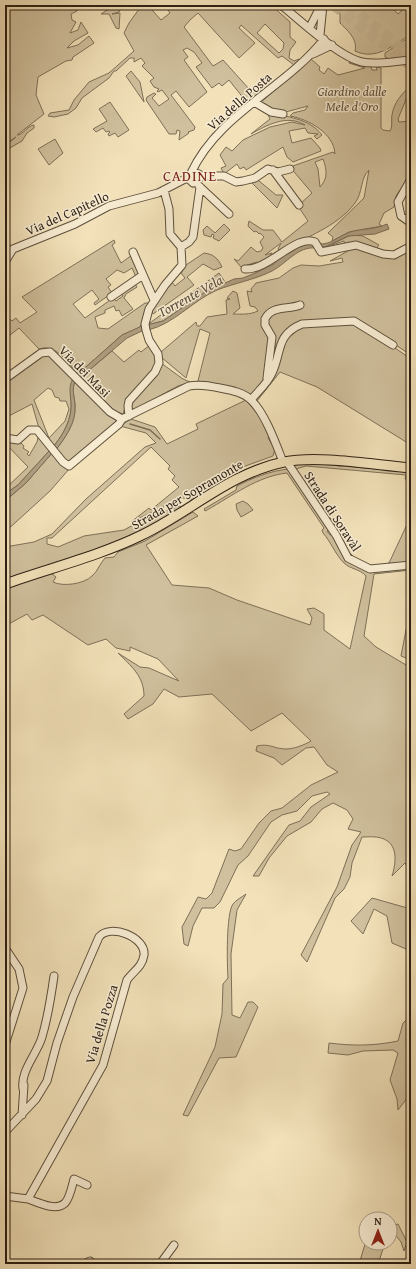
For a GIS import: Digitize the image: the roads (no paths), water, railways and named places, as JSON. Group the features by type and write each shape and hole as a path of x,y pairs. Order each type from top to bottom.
{"main road":[{"name":"Strada per Sopramonte","path":"5,584 142,536 240,476 262,468 285,462 307,460 411,468"}],"street":[{"path":"281,5 332,45 360,61 411,60"},
{"path":"310,27 322,5"},
{"path":"322,5 322,37"},
{"name":"Via della Posta","path":"311,55 322,37"},
{"name":"Via della Posta","path":"190,174 207,144 228,123 311,55 332,45"},
{"path":"254,102 271,112 283,114"},
{"path":"199,182 224,176 236,182 244,181 255,178 268,169 278,172 290,169"},
{"path":"273,170 299,205"},
{"path":"180,247 189,242 193,237 199,182 196,172 190,174"},
{"name":"Via del Capitello","path":"5,262 13,249 76,224 109,206 164,190 190,174"},
{"path":"411,180 398,202 403,217 411,223"},
{"path":"199,182 229,214"},
{"path":"126,417 130,401 155,372 159,363 158,354 149,340 146,328 149,309 167,282 181,269 183,264 180,247 170,234 169,209 164,190"},
{"path":"245,269 258,268 301,243 311,240 320,251 324,252 356,245 390,255 398,253 411,246"},
{"path":"133,252 154,300"},
{"path":"111,297 143,275"},
{"path":"267,380 272,337 265,325 264,319 270,312 275,310 300,305"},
{"path":"5,438 18,440 24,434 34,429 39,431 52,450 65,464 72,465 126,417 184,388 195,385 232,390 251,400 273,371 279,347 284,337 294,328 302,324 354,321 393,344"},
{"name":"Via dei Masi","path":"5,379 45,351 52,353 110,412 126,417"},
{"name":"Strada di Soravàl","path":"251,400 259,410 285,462 336,535 348,558 370,569 411,565"},
{"name":"Via della Pozza","path":"5,1132 36,1099 47,1081 57,1043 99,937 104,932 111,931 123,933 132,937 142,947 144,956 139,968 130,975 127,980 103,1065 28,1199"},
{"path":"5,948 19,969 23,988 5,1045"},
{"path":"22,1115 22,1081 41,1040 48,1018 54,976"},
{"path":"23,1089 39,1052"},
{"path":"5,1196 28,1199 46,1206 60,1207 66,1203 74,1179 87,1185"},
{"path":"160,1264 174,1245"},
{"path":"84,1264 90,1261 94,1264"}],"waterway":[{"path":"130,424 150,430 160,439"}],"tunnel":[{"path":"333,5 411,66"},
{"path":"348,5 411,55"}],"district":[{"name":"CADINE","path":"190,176"}],"park label":[{"name":"Giardino dalle Mele d'Oro","path":"352,98"}],"water label":[{"name":"Torrente Vela","path":"190,296"}]}
